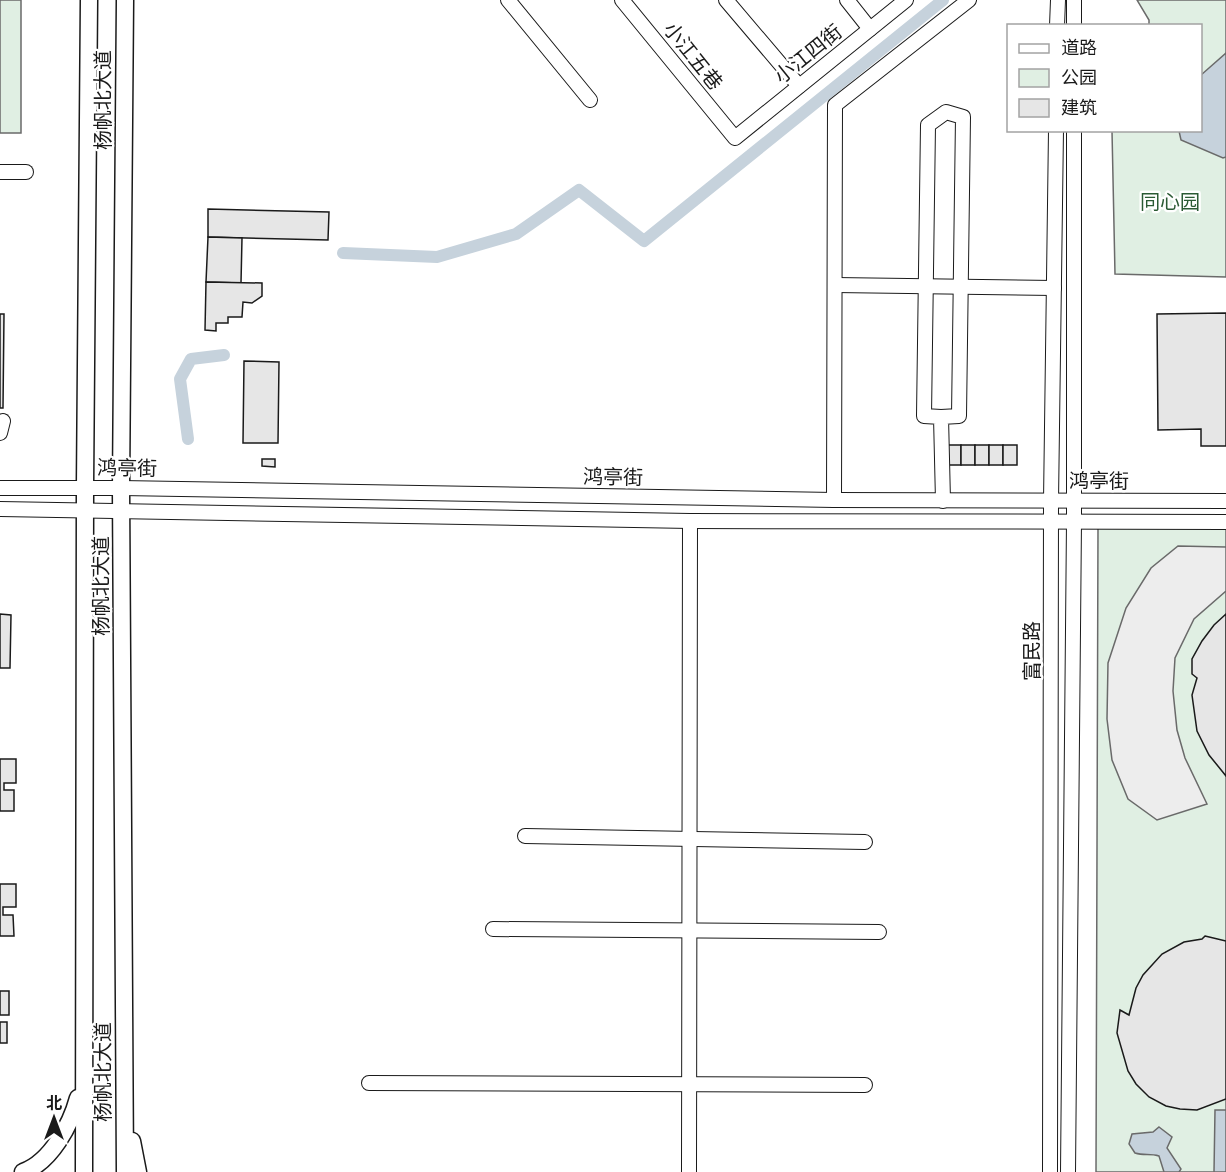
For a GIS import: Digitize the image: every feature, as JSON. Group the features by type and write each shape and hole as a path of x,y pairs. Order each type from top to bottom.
{"main road":[{"name":"杨帆北大道","path":"84,1172 85,487 89,0"},
{"name":"杨帆北大道","path":"125,0 121,488 125,1172"},
{"path":"23,1172 30,1170 43,1159 73,1118 84,1074"},
{"path":"124,1101 138,1172"}],"street":[{"path":"508,0 590,100"},
{"name":"小江五巷","path":"622,0 735,138"},
{"path":"726,0 799,86"},
{"path":"847,0 870,29"},
{"name":"小江四街","path":"735,138 906,0"},
{"path":"834,500 836,105 969,0"},
{"path":"1058,0 1058,24"},
{"path":"1074,0 1074,24"},
{"path":"946,112 963,117 959,416 924,416 925,286 928,125 946,112"},
{"name":"富民路","path":"1050,1172 1051,501 1056,132"},
{"name":"富民路","path":"1068,1172 1074,521 1074,132"},
{"path":"0,172 26,172"},
{"path":"835,285 1054,288"},
{"path":"941,417 942,501"},
{"name":"鸿亭街","path":"0,488 85,487 834,500 1226,501"},
{"name":"鸿亭街","path":"0,509 690,520 1226,522"},
{"path":"689,1172 690,520"},
{"path":"525,836 865,842"},
{"path":"493,929 879,932"},
{"path":"369,1083 865,1085"}],"green space":[{"path":"0,0 21,0 21,133 0,133"},
{"name":"同心园","path":"1137,0 1226,0 1226,277 1115,274 1112,132 1202,132 1202,24 1149,24"},
{"path":"1098,527 1226,528 1226,1172 1096,1172"}],"shaded area":[{"path":"1226,53 1226,157 1223,158 1181,140 1179,132 1202,132 1202,74"},
{"path":"1178,546 1226,547 1226,591 1194,619 1175,658 1173,691 1177,730 1185,758 1207,804 1157,820 1128,799 1112,760 1107,719 1108,663 1126,608 1151,568"},
{"path":"1215,1110 1226,1110 1226,1172 1214,1172"},
{"path":"1159,1127 1172,1137 1167,1148 1181,1169 1179,1172 1164,1172 1159,1156 1135,1153 1129,1144 1132,1134 1153,1132"}],"building":[{"path":"208,209 329,212 328,240 208,237"},
{"path":"208,237 242,238 241,283 206,282"},
{"path":"206,282 262,283 262,296 252,303 243,302 242,317 228,317 228,323 216,323 216,331 205,330"},
{"path":"1226,313 1226,446 1201,446 1201,429 1158,430 1157,314"},
{"path":"0,314 4,314 3,408 0,408"},
{"path":"244,361 279,362 278,443 243,443"},
{"path":"947,445 961,445 961,465 947,465"},
{"path":"961,445 975,445 975,465 961,465"},
{"path":"975,445 989,445 989,465 975,465"},
{"path":"989,445 1003,445 1003,465 989,465"},
{"path":"1003,445 1017,445 1017,465 1003,465"},
{"path":"262,459 275,459 275,467 262,466"},
{"path":"0,614 11,615 10,668 0,668"},
{"path":"1226,614 1226,776 1209,755 1197,731 1192,695 1197,678 1192,674 1192,659 1214,625"},
{"path":"0,759 16,759 16,783 4,783 4,790 14,790 14,811 0,811"},
{"path":"0,884 16,884 16,907 3,907 3,915 13,915 14,936 0,936"},
{"path":"1205,936 1226,941 1226,1099 1197,1110 1180,1109 1166,1106 1149,1097 1136,1084 1128,1071 1117,1033 1120,1010 1129,1015 1136,988 1143,975 1162,954 1184,942 1202,939"},
{"path":"0,991 9,991 9,1015 0,1015"},
{"path":"0,1022 7,1022 7,1043 0,1043"}],"waterway":[{"path":"343,253 437,257 516,234 579,190 644,241 943,0"},
{"path":"188,439 180,379 191,359 224,355"}]}
